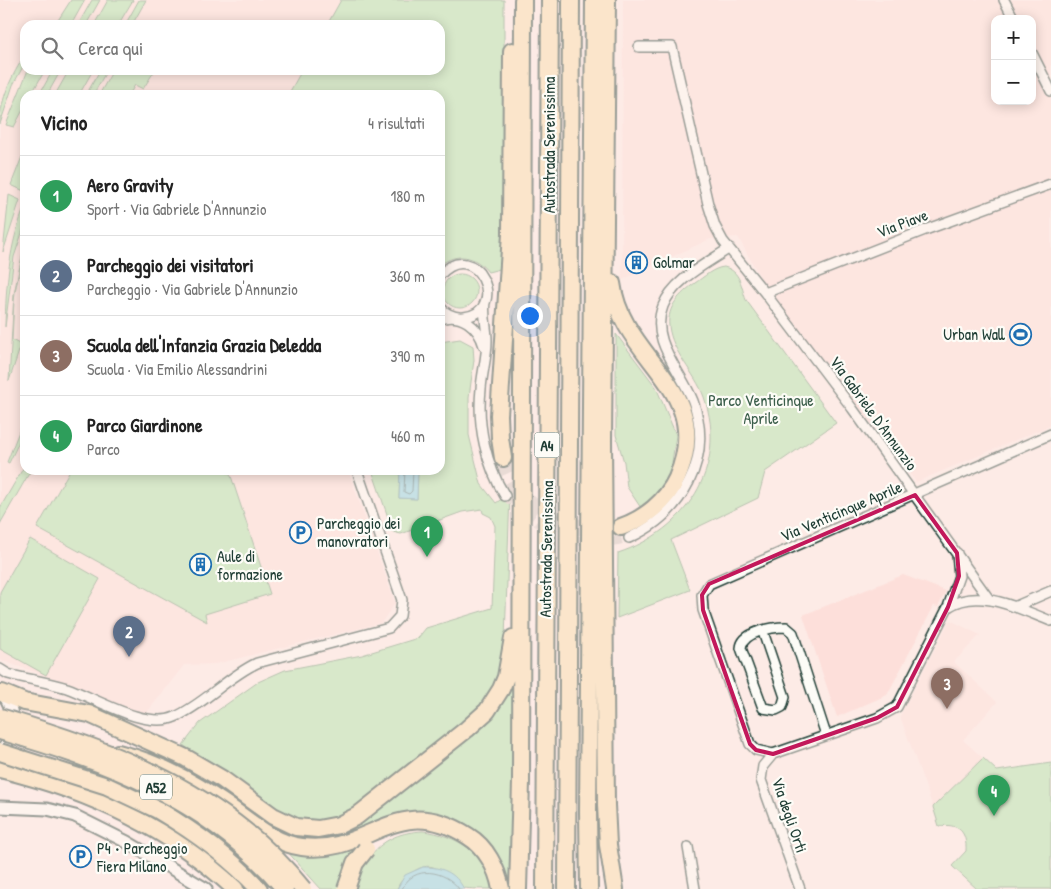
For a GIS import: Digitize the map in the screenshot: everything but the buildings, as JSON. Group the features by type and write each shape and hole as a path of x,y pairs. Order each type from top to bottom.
{"highway":[{"path":"503,458 499,427 511,234 512,0"},
{"name":"A4","path":"522,469 525,132 523,0"},
{"path":"525,132 529,0"},
{"name":"Autostrada Serenissima","path":"545,889 550,0"},
{"name":"Autostrada Serenissima","path":"567,889 571,0"},
{"path":"594,0 598,707 606,825 615,889"},
{"path":"598,889 593,830 598,707 603,432 608,0"},
{"path":"606,156 612,283 616,304 628,330 674,391 681,407 686,431 683,461 670,490 651,510 625,532"},
{"path":"1,692 24,702 89,714 186,758 222,780 273,816 296,827 318,828 339,824 357,816 472,725 487,711 501,690 512,646 515,561 522,469"},
{"path":"522,469 524,889"},
{"path":"589,889 588,812 598,707"},
{"name":"A52","path":"0,717 94,747 168,779 220,810 267,848 303,889"},
{"name":"A52","path":"0,731 94,761 172,796 226,831 258,860 285,889"},
{"path":"94,747 149,761 173,772 218,799 280,841 302,847 322,848 365,842 406,825 444,824 462,832 479,845 495,869 501,889"},
{"path":"0,753 107,786 158,810 186,826 211,845 260,889"},
{"path":"0,769 78,794 131,816 172,838 210,866 235,889"},
{"path":"518,889 522,782"},
{"path":"346,889 365,842"}],"street":[{"path":"1004,0 1012,15"},
{"name":"Via Gabriele D'Annunzio","path":"639,47 672,47 710,212 714,226 728,249 765,293 915,495 989,600"},
{"path":"1036,60 1051,91"},
{"name":"Via Piave","path":"765,293 925,230 1051,184"},
{"path":"625,532 657,523 676,504 686,489 698,453 698,424 693,401 666,351 660,333 660,314 663,305 673,290 728,249"},
{"path":"445,271 451,266 459,264 474,268 485,279 487,294 483,319 487,333 480,397 481,424 488,461 505,496"},
{"path":"445,318 470,316 485,302"},
{"path":"445,311 476,330 486,351"},
{"name":"Via Venticinque Aprile","path":"773,754 756,750 750,744 703,610 702,595 709,584 1051,434"},
{"path":"0,670 8,674 67,689 136,716 162,721 186,711 232,678 257,663 389,628 400,616 402,600 359,475"},
{"path":"773,754 877,718 897,706 948,607 959,576 957,553"},
{"path":"1014,607 1051,591"},
{"path":"948,607 966,599 989,600 1051,621"},
{"path":"764,632 785,692 784,703 776,710 763,708 741,648 744,639 764,632 786,627 793,633 826,736"},
{"path":"0,753 9,737 12,719 10,704 1,692"},
{"name":"Via degli Orti","path":"773,754 763,766 761,780 800,889"},
{"path":"0,807 55,810 84,819 180,872 206,889"},
{"path":"688,846 695,889"}],"highlighted area":[{"path":"915,495 957,553 959,576 948,607 897,707 877,718 773,754 756,750 750,744 703,610 702,595 709,584"}],"shaded area":[{"path":"0,0 341,0 330,20 20,20 20,75 299,75 291,90 20,90 20,475 350,475 395,603 381,623 215,664 184,665 145,715 61,681 0,660"},
{"path":"623,0 1051,0 1051,425 916,482 764,284 738,237 710,239 622,280"},
{"path":"903,575 946,591 938,607 934,606 887,695 837,717 803,615"},
{"path":"950,620 980,635 954,662 997,702 963,740 983,758 933,807 900,716"}],"green space":[{"path":"71,0 85,0 74,20 58,20"},
{"path":"92,0 100,0 89,20 81,20"},
{"path":"108,0 133,0 121,20 97,20"},
{"path":"139,0 146,0 135,20 128,20"},
{"path":"341,0 504,0 504,268 488,272 483,266 466,257 453,258 445,262 445,90 291,90 299,75 445,75 445,20 330,20"},
{"path":"20,64 20,72 13,85 0,124 4,96"},
{"path":"26,75 42,75 34,90 20,90"},
{"path":"50,75 58,75 50,90 42,90"},
{"path":"66,75 90,75 82,90 58,90"},
{"path":"97,75 104,75 96,90 89,90"},
{"path":"110,75 152,75 143,89 135,85 132,90 102,90"},
{"path":"20,90 20,116 14,127 6,125"},
{"path":"20,162 20,189 11,185"},
{"path":"9,195 20,200 3,252"},
{"path":"20,221 20,239 14,257 5,327 9,265"},
{"path":"20,266 20,271 13,308 14,294"},
{"name":"Parco Venticinque Aprile","path":"724,267 730,269 737,276 746,300 836,423 765,472 758,498 671,540 690,590 617,618 618,553 642,543 663,529 681,513 696,493 705,472 711,448 710,423 704,397 674,345 669,319 672,307 684,292 709,273"},
{"path":"453,275 467,275 476,284 476,298 467,307 453,307 445,299 445,283"},
{"path":"13,313 12,340 20,344 20,348 9,381"},
{"path":"616,334 656,387 676,435 670,476 656,495 641,508 627,487 624,462 616,435"},
{"path":"460,339 473,346 474,360 469,397 469,435 481,484 496,503 510,493 505,639 502,662 495,683 483,705 462,725 358,806 326,821 311,823 296,820 273,809 183,745 200,723 258,682 285,670 362,655 418,638 426,628 492,608 495,526 491,517 483,513 482,509 462,512 401,534 393,532 374,475 400,475 399,498 417,499 418,475 445,475 445,341"},
{"path":"20,429 20,440 9,463 7,462"},
{"path":"20,474 28,475 0,524 0,508"},
{"path":"67,475 230,475 270,594 205,614 207,622 37,528"},
{"path":"30,539 100,579 46,675 0,649 0,592"},
{"path":"513,681 513,889 509,889 505,871 498,855 487,841 465,823 446,815 425,811 404,813 378,820 334,837 319,840 304,839 289,834 273,824 332,832"},
{"path":"983,758 997,771 1051,763 1051,889 977,889 952,866 966,851 965,839 957,828 946,825 939,826 933,807"},
{"path":"423,831 447,837 468,848 484,865 492,889 464,888 439,870 427,866 419,868 405,877 397,889 321,889 285,849 360,844 371,855 382,844 394,837"}],"water":[{"path":"400,475 418,475 417,499 399,498"},
{"path":"423,867 442,869 456,878 464,889 397,889 405,875"}],"tunnel":[{"path":"503,458 509,476 519,492 532,505 548,516 583,528 621,527"},
{"path":"505,496 533,519 561,535 576,540 592,542 610,542 629,538"}],"place":[{"name":"Golmar","path":"637,262"},
{"name":"Urban Wall","path":"1021,334"},
{"name":"Parcheggio dei manovratori","path":"301,532"},
{"name":"Aero Gravity","path":"427,557"},
{"name":"Aule di formazione","path":"201,565"},
{"name":"Parcheggio dei visitatori","path":"129,657"},
{"name":"Scuola dell'Infanzia Grazia Deledda","path":"947,709"},
{"name":"Parco Giardinone","path":"994,816"},
{"name":"P4 • Parcheggio Fiera Milano","path":"81,857"}]}
